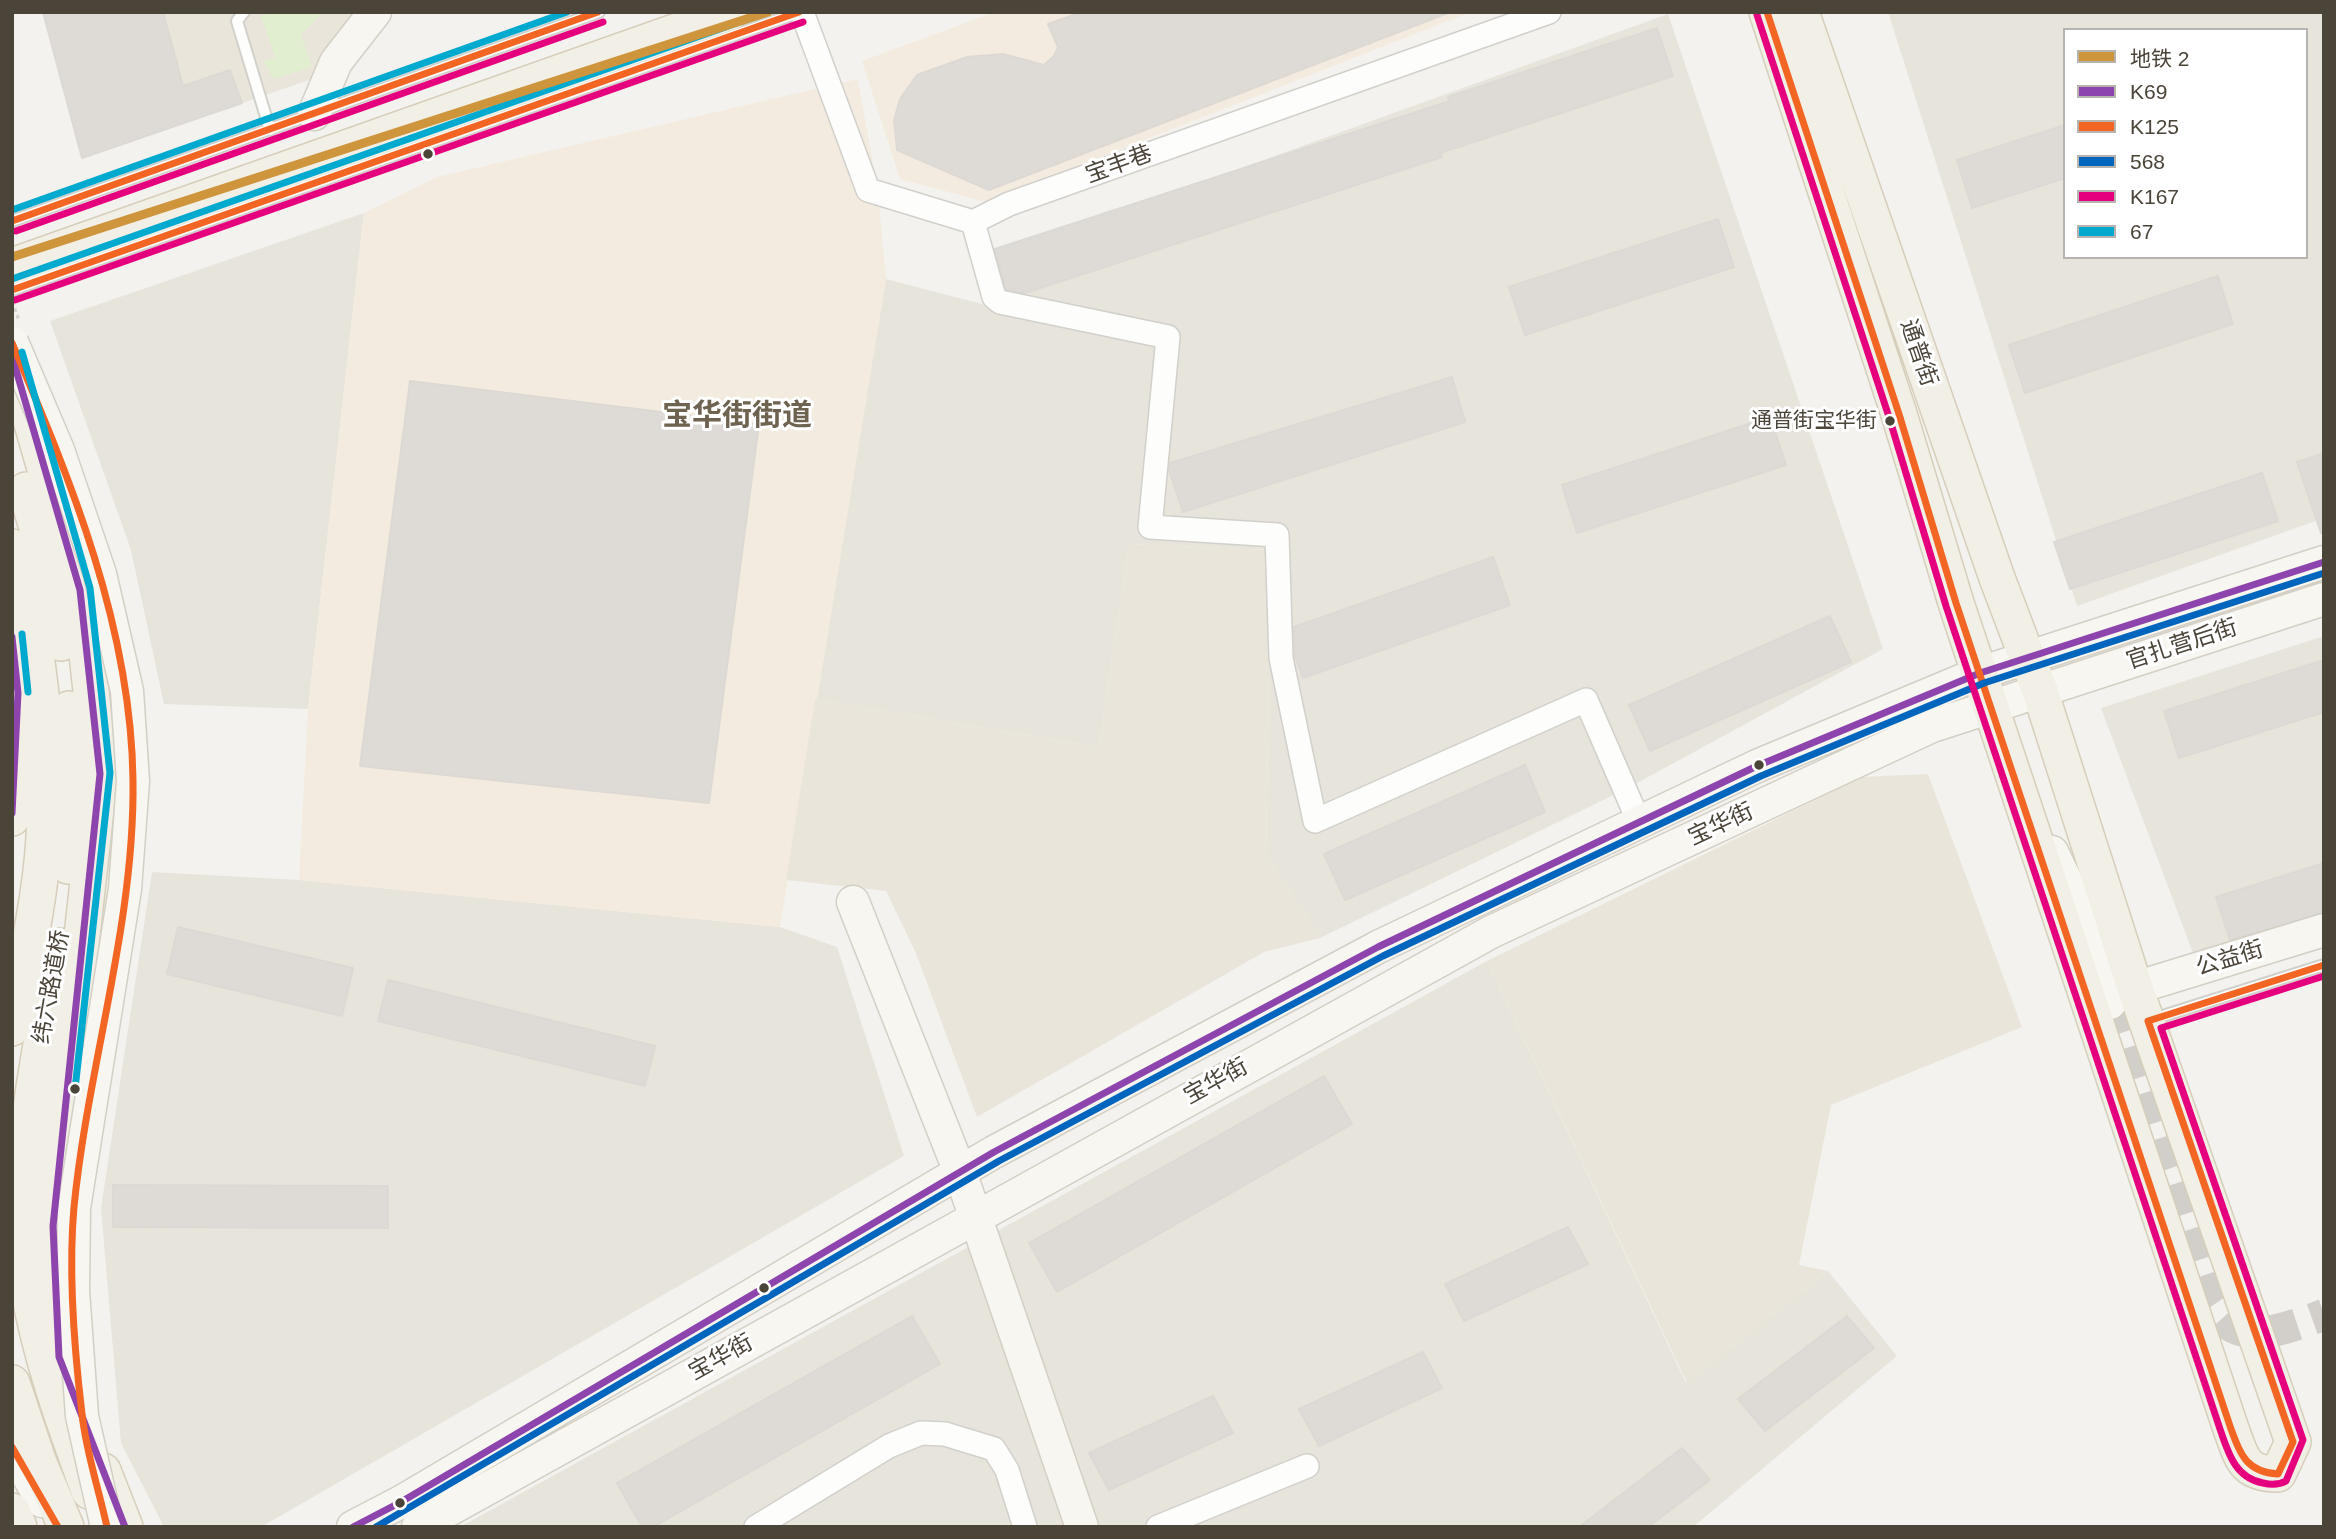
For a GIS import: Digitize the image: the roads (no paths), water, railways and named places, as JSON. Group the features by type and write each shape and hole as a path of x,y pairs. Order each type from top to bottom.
{"main road":[{"path":"314,114 336,62 375,12"},
{"path":"12,244 675,12"},
{"path":"12,266 731,12"},
{"name":"通普街","path":"1767,12 1895,401 2008,760 2244,1462 2258,1474 2277,1474 2292,1442 2148,1021 2123,995 2040,691 1992,565 1801,12"},
{"path":"12,342 58,450 100,574 127,691 133,781 125,889 74,1208 73,1292 82,1416 104,1527"},
{"path":"12,355 80,590 100,774 65,1088 53,1226 59,1357 125,1527"},
{"name":"纬六路道桥","path":"12,443 57,597 73,754 66,911 37,1070 24,1198 28,1283 45,1370 104,1527"},
{"name":"纬六路道桥","path":"12,547 34,636 41,693 45,775 44,839 33,923 12,1028"},
{"name":"官扎营后街","path":"1980,673 2324,562"},
{"name":"官扎营后街","path":"2040,691 2324,599"},
{"path":"12,635 18,693 12,818"},
{"name":"宝华街","path":"353,1527 401,1502 960,1172 1267,1009 1315,979 1757,766 1980,673"},
{"name":"宝华街","path":"418,1527 976,1215 1491,932 1932,726 2040,691"},
{"path":"2008,760 2123,995"},
{"path":"853,902 976,1215 1082,1527"},
{"name":"公益街","path":"2123,995 2324,930"},
{"path":"12,1383 39,1464 66,1527"},
{"path":"12,1447 58,1527"},
{"path":"12,1511 19,1527"}],"street":[{"path":"801,12 868,190 973,222 994,298 1000,303 1168,337 1150,527 1277,535 1281,658 1315,821 1586,700 1639,822"},
{"name":"宝丰巷","path":"973,222 1009,204 1549,12"},
{"path":"756,1527 889,1446 921,1433 945,1434 993,1449 1007,1470 1025,1527"},
{"path":"1158,1527 1307,1466"}],"lane":[{"path":"244,12 237,21 270,130"},
{"path":"12,221 599,12"},
{"path":"12,290 801,12"},
{"path":"2148,1021 2324,965"}],"tunnel":[{"path":"2110,1003 2208,1300 2229,1325 2252,1332 2289,1327 2324,1315"}],"metro line":[{"name":"2","path":"12,257 768,12"}],"place":[{"name":"通普街宝华街","path":"1890,421"}],"district":[{"name":"宝华街街道","path":"737,417"}]}
